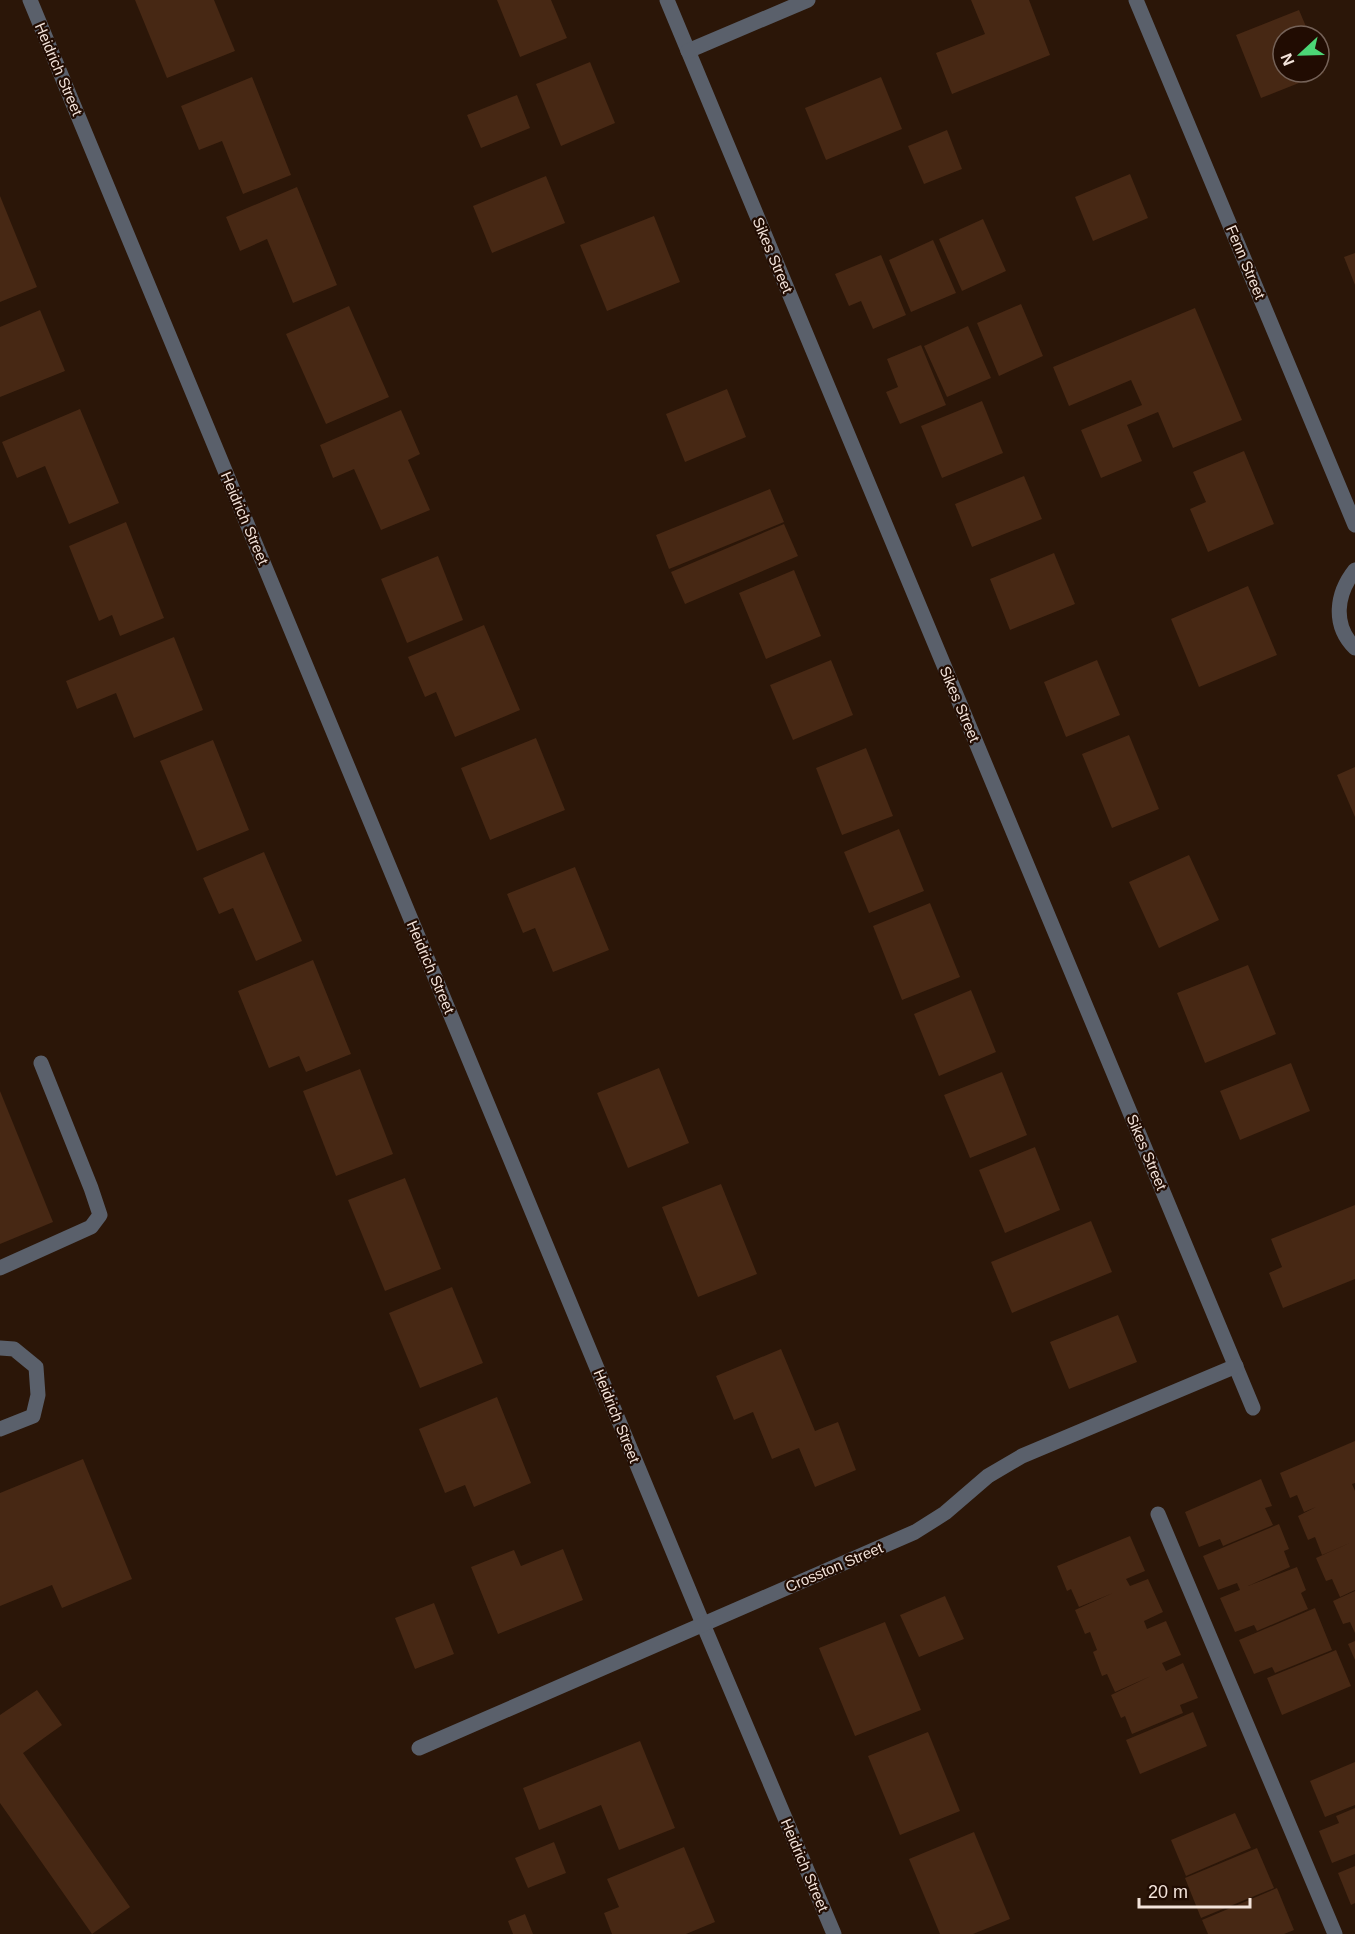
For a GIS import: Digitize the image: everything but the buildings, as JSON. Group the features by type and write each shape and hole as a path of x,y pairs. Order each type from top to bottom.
{"street":[{"name":"Heidrich Street","path":"30,0 703,1624 834,1934"},
{"name":"Sikes Street","path":"667,0 1253,1408"},
{"path":"688,51 808,0"},
{"name":"Fenn Street","path":"1136,0 1355,525"},
{"path":"1355,570 1345,582 1339,599 1338,616 1343,632 1355,648"},
{"path":"0,1268 91,1227 100,1215 41,1063"},
{"path":"0,1348 14,1349 36,1367 38,1395 33,1416 0,1429"},
{"name":"Crosston Street","path":"419,1748 915,1532 945,1513 988,1476 1022,1456 1236,1366"},
{"path":"1158,1515 1335,1934"}]}
